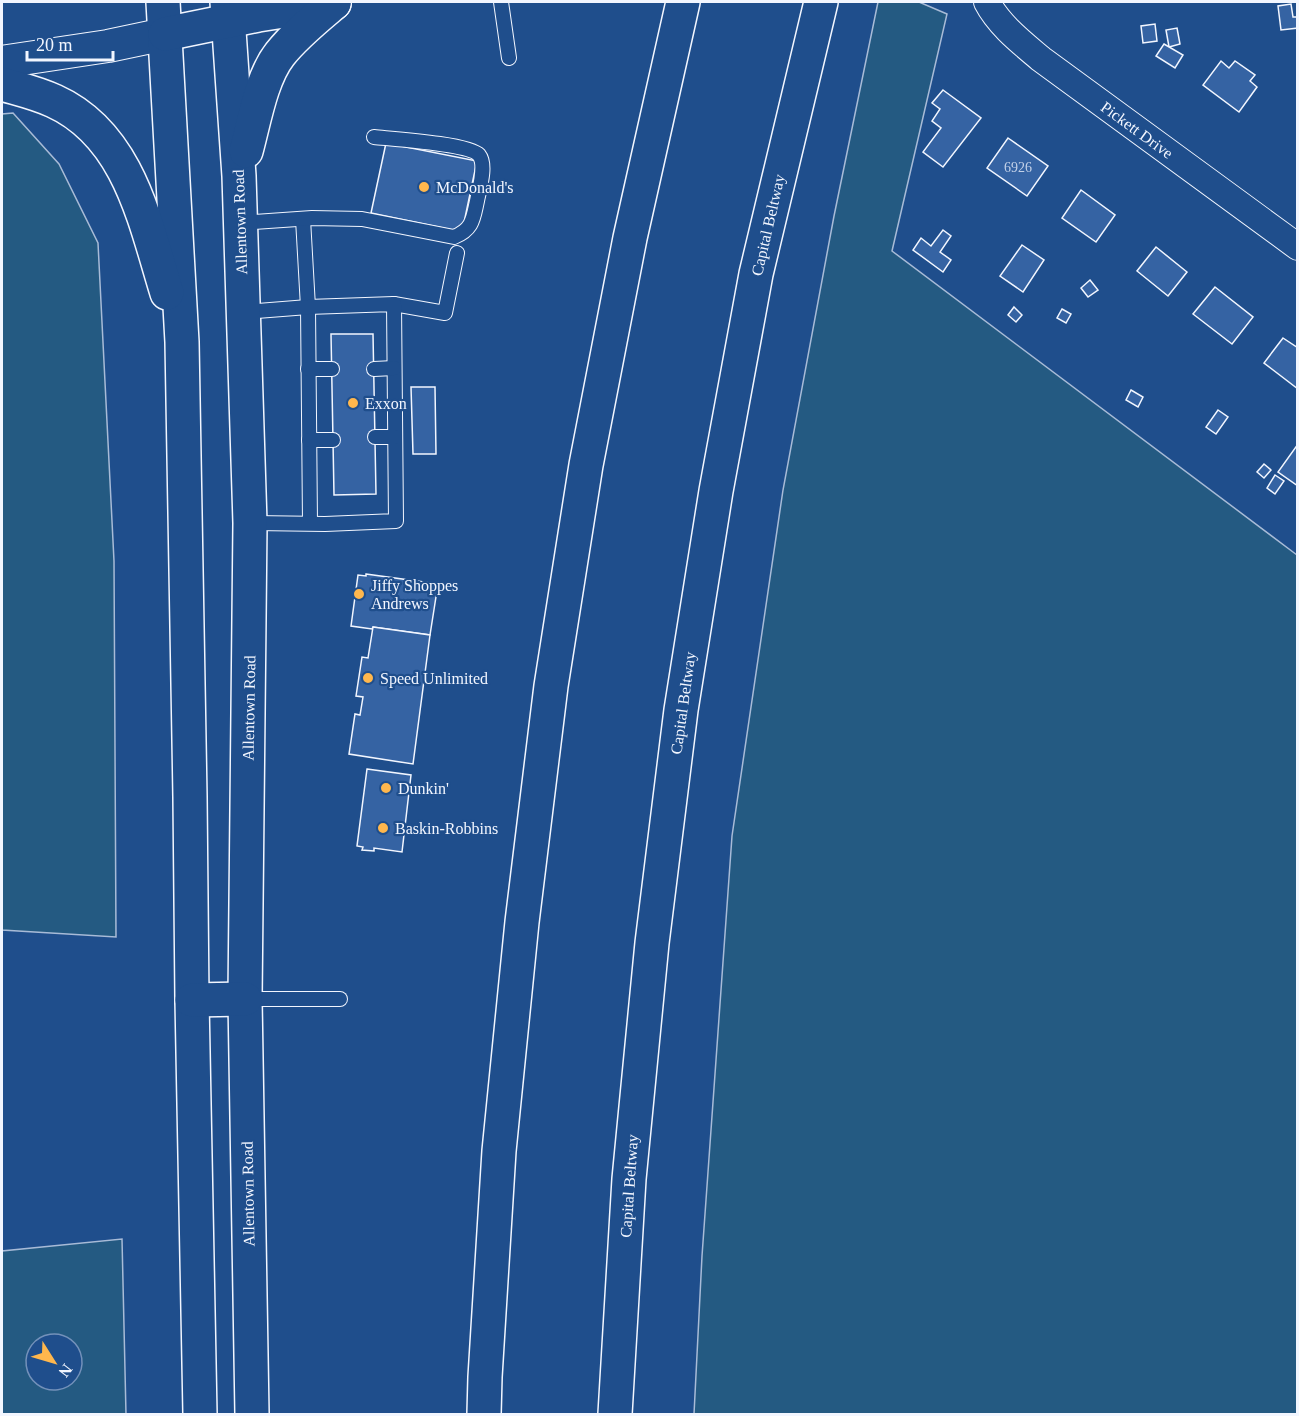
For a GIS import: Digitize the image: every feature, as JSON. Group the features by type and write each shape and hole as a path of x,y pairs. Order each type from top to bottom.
{"main road":[{"path":"163,2 182,342 200,1414"},
{"path":"165,34 227,11 339,2"},
{"path":"239,176 271,68 289,44 339,2"},
{"path":"484,1414 500,1140 522,922 551,686 586,465 630,238 683,2"},
{"name":"Capital Beltway","path":"615,1414 629,1179 652,943 681,710 716,491 756,274 821,2"},
{"name":"Allentown Road","path":"227,11 239,176 250,523 245,999 252,1414"},
{"path":"2,84 39,94 74,112 90,124 118,158 138,203 182,342"},
{"path":"192,1000 245,999"}],"street":[{"name":"Pickett Drive","path":"987,2 1015,37 1041,59 1298,247"},
{"path":"2,62 108,46 165,34"}],"lane":[{"path":"501,2 509,58"},
{"path":"241,223 308,218 362,219 454,237 464,233 471,225 481,184 482,164 478,155 470,150 450,146 401,138 374,137"},
{"path":"308,218 310,523"},
{"path":"243,312 394,304 445,313 457,253"},
{"path":"250,523 396,521 394,304"},
{"path":"374,369 394,368"},
{"path":"308,369 332,369"},
{"path":"375,437 395,437"},
{"path":"309,440 333,440"},
{"path":"245,999 340,999"}],"shaded area":[{"path":"878,2 919,2 947,14 892,251 1297,555 1297,1414 694,1414 702,1256 732,836 783,490 834,216"},
{"path":"13,113 59,164 98,243 114,561 116,937 2,930 2,114"},
{"path":"122,1239 126,1414 2,1414 2,1251"}],"building":[{"path":"1291,4 1293,17 1297,17 1298,28 1281,30 1278,6"},
{"path":"1155,24 1157,41 1143,43 1141,26"},
{"path":"1177,28 1180,44 1169,47 1166,30"},
{"path":"1164,44 1183,55 1175,68 1156,56"},
{"path":"1221,61 1229,68 1235,61 1255,75 1250,81 1257,87 1239,112 1203,85"},
{"path":"943,90 981,118 943,167 923,152 941,128 932,121 940,109 932,103"},
{"path":"1008,138 1048,166 1027,196 987,168"},
{"name":"McDonald's","path":"386,143 477,161 462,232 371,213"},
{"path":"1081,190 1115,215 1096,242 1062,218"},
{"path":"943,230 951,236 940,252 951,260 943,272 913,250 921,238 931,246"},
{"path":"1022,245 1044,260 1023,292 1000,276"},
{"path":"1156,247 1187,272 1168,296 1137,271"},
{"path":"1090,280 1098,290 1088,297 1081,288"},
{"path":"1215,287 1253,317 1232,344 1193,314"},
{"path":"1014,307 1022,315 1016,322 1008,315"},
{"path":"1062,309 1071,314 1066,323 1057,318"},
{"name":"Exxon","path":"331,334 373,334 376,494 334,495"},
{"path":"1283,338 1298,348 1298,389 1264,363"},
{"path":"411,387 435,387 436,454 413,454"},
{"path":"1131,390 1143,397 1138,407 1126,400"},
{"path":"1218,410 1228,417 1216,434 1206,427"},
{"path":"1298,444 1298,486 1278,472"},
{"path":"1264,464 1271,470 1264,478 1257,472"},
{"path":"1275,475 1284,481 1275,494 1267,488"},
{"path":"366,574 438,584 430,635 351,626 358,575 366,576"},
{"path":"373,627 430,635 413,764 349,754 355,714 360,715 363,697 356,696 362,657 368,658"},
{"path":"367,769 411,775 402,852 374,848 374,851 362,850 363,847 357,846"}],"place":[{"name":"McDonald's","path":"424,187"},
{"name":"Exxon","path":"353,403"},
{"name":"Jiffy Shoppes Andrews","path":"359,594"},
{"name":"Speed Unlimited","path":"368,678"},
{"name":"Dunkin'","path":"386,788"},
{"name":"Baskin-Robbins","path":"383,828"}]}
